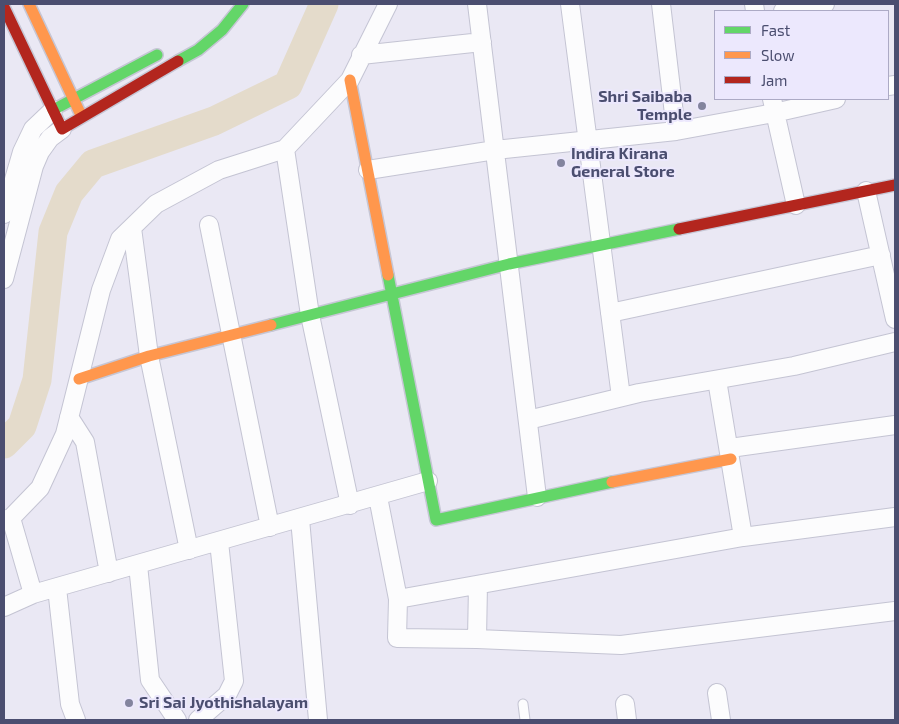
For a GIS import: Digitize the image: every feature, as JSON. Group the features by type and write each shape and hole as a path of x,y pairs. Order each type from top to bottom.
{"street":[{"path":"29,4 75,98 81,117"},
{"path":"4,279 34,166 40,152 50,138 81,117 198,50 222,30 243,4"},
{"path":"33,594 7,519 40,488 65,434 101,290 120,239 156,204 219,170 285,149 350,80 360,55 388,4"},
{"path":"477,4 537,498"},
{"path":"570,4 621,397"},
{"path":"661,4 676,131"},
{"path":"789,10 825,4"},
{"path":"4,7 62,129"},
{"path":"360,55 482,42"},
{"path":"4,214 22,152 33,129 53,110 170,48"},
{"path":"350,80 436,520 731,454 895,425"},
{"path":"368,170 495,150 676,131 773,106 827,100"},
{"path":"773,106 796,205"},
{"path":"285,149 310,315 350,505"},
{"path":"79,379 149,356 509,264 895,184"},
{"path":"866,191 895,319"},
{"path":"210,225 230,336 270,527"},
{"path":"132,228 149,356 190,550"},
{"path":"610,313 881,255"},
{"path":"528,420 621,397 794,366 895,342"},
{"path":"717,380 731,454 743,537"},
{"path":"70,416 85,442 109,573"},
{"path":"4,607 33,594 378,497 428,481"},
{"path":"378,497 398,598 397,638 621,645 895,611"},
{"path":"398,598 743,537 895,517"},
{"path":"300,519 318,720"},
{"path":"198,720 227,694 234,681 219,542"},
{"path":"138,565 150,680 177,720"},
{"path":"477,639 478,585"},
{"path":"57,588 70,704 76,720"},
{"path":"717,693 721,720"}],"lane":[{"path":"523,704 525,720"}],"waterway":[{"path":"4,444 22,426 37,380 53,232 69,193 93,164 214,121 288,85 324,4"}],"traffic: fast":[{"path":"178,61 198,50 222,30 243,4"},
{"path":"53,110 157,55"},
{"path":"271,325 509,264 679,229"},
{"path":"388,275 436,520 612,482"}],"traffic: slow":[{"path":"29,4 80,113"},
{"path":"350,80 388,275"},
{"path":"79,379 149,356 271,325"},
{"path":"612,482 731,459"}],"traffic: jam":[{"path":"4,7 62,129 178,61"},
{"path":"679,229 895,185"}],"place":[{"name":"Shri Saibaba Temple","path":"702,106"},
{"name":"Indira Kirana General Store","path":"561,163"},
{"name":"Sri Sai Jyothishalayam","path":"129,703"}]}
